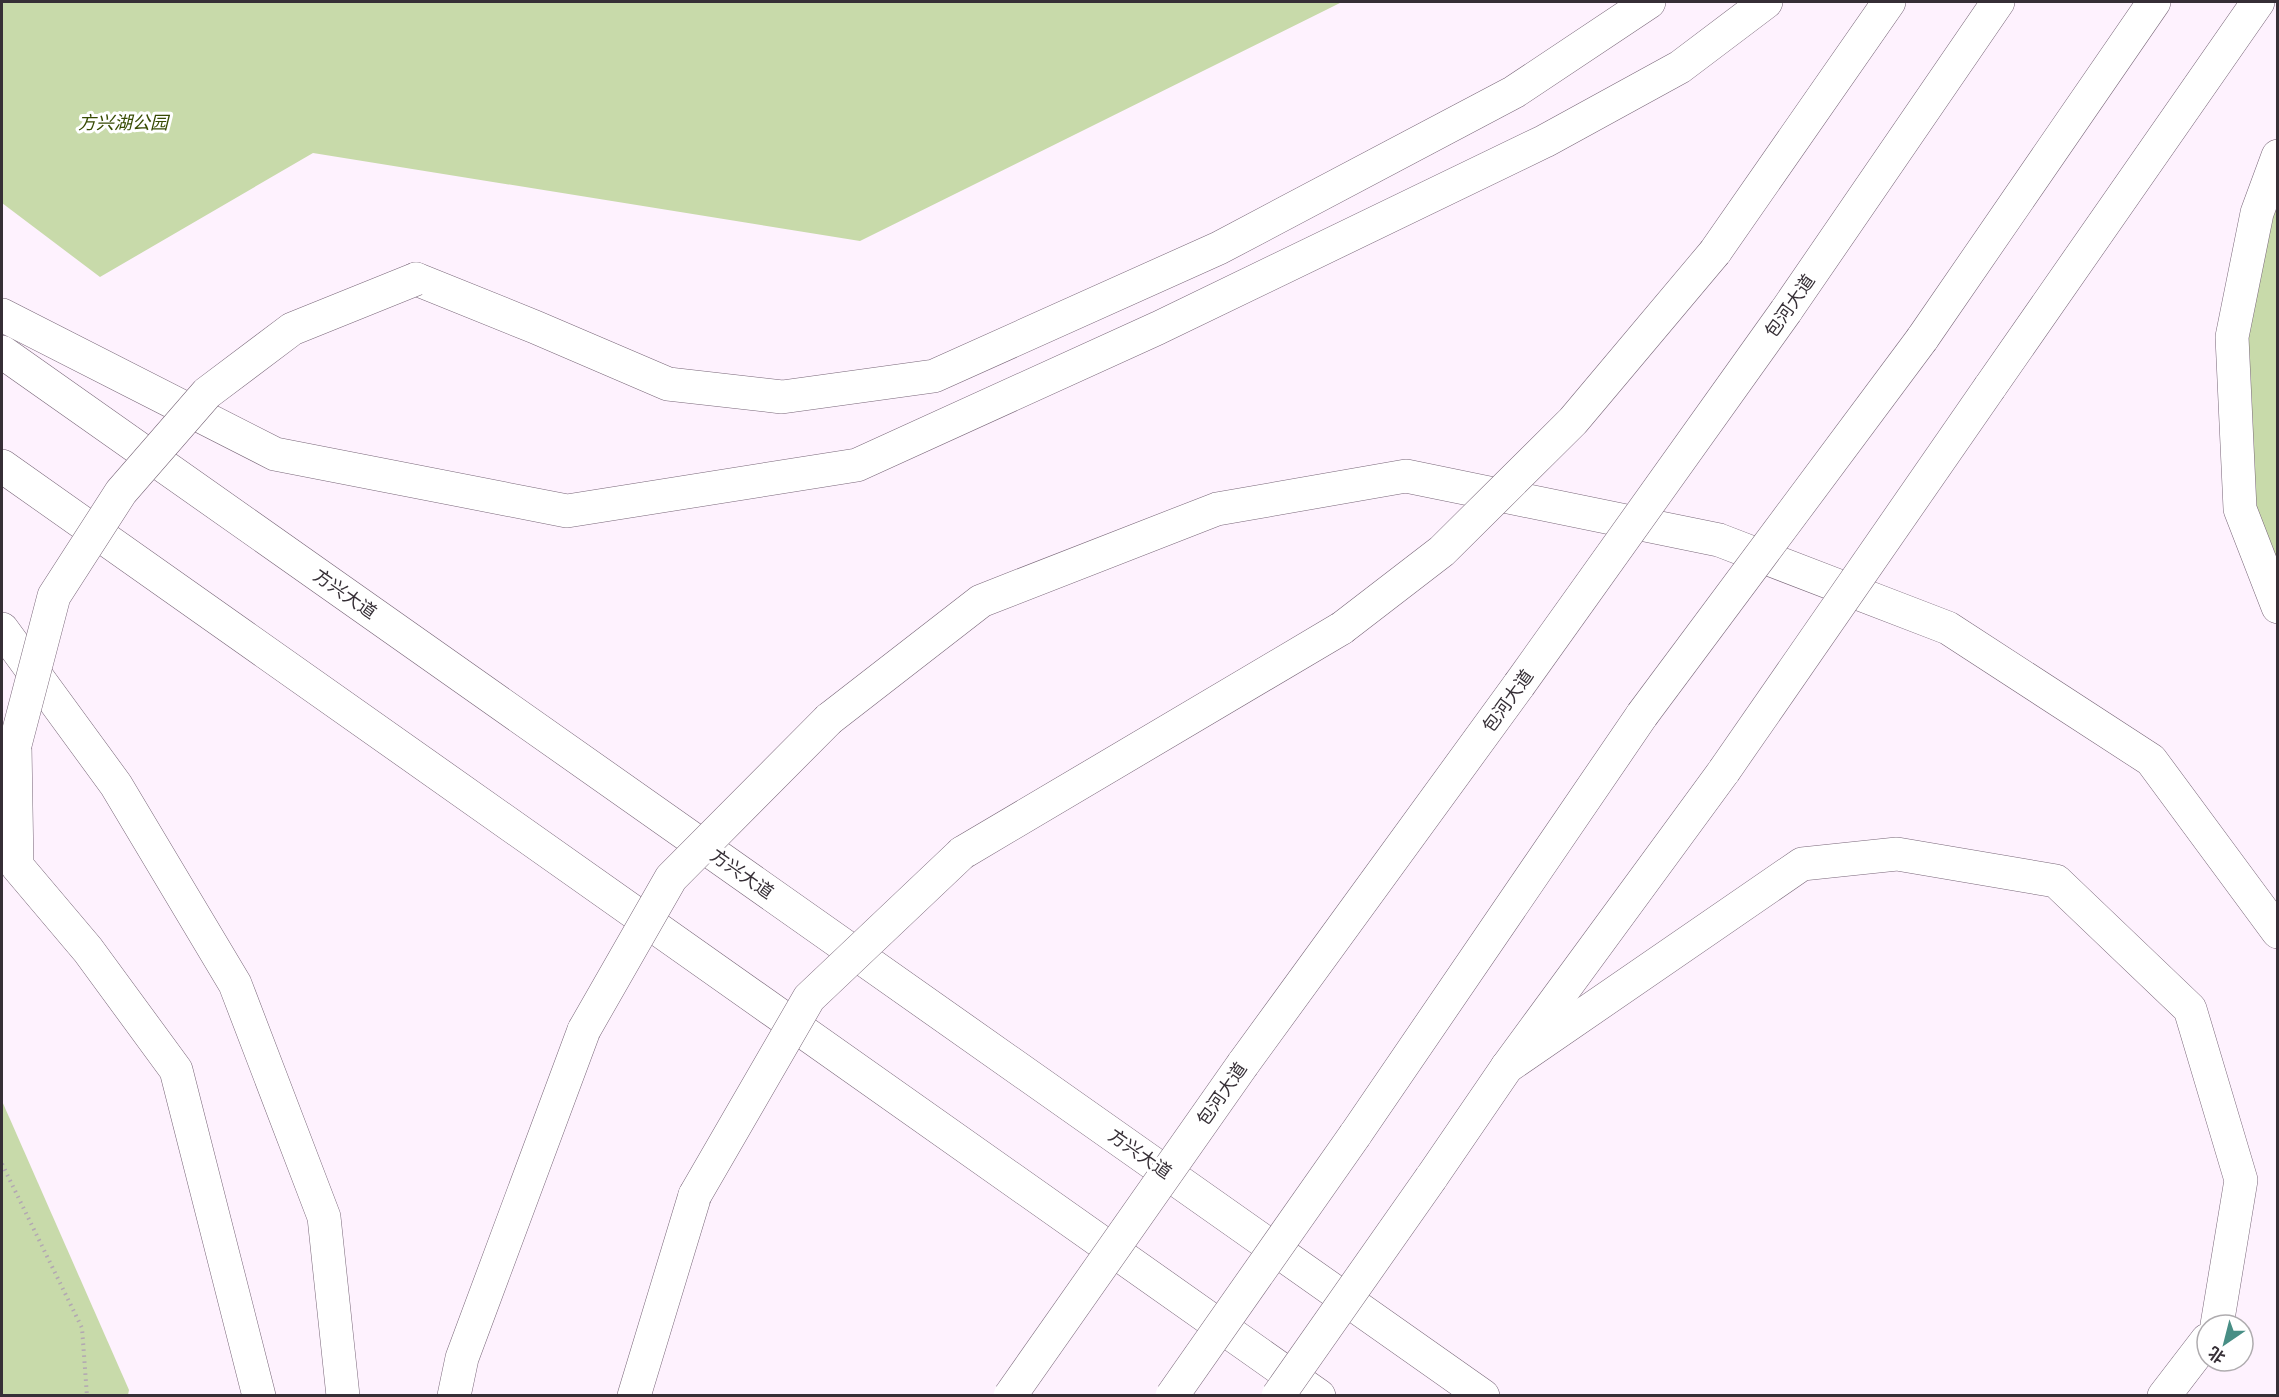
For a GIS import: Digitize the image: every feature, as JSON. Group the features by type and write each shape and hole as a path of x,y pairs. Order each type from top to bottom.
{"main road":[{"path":"259,1395 176,1070 88,950 17,866 15,745 54,596 121,492 207,393 292,329 416,279 536,327 668,384 782,397 934,376 1220,248 1514,92 1649,2"},
{"path":"2,315 275,454 567,512 857,465 1158,328 1545,141 1680,67 1766,2"},
{"path":"634,1395 695,1195 809,998 962,854 1342,628 1442,551 1573,421 1715,252 1889,2"},
{"name":"包河大道","path":"1010,1395 1243,1064 1519,685 1786,311 1998,2"},
{"path":"1172,1395 1355,1135 1642,715 1922,339 2154,2"},
{"path":"1278,1395 1507,1067 1724,771 2258,2"},
{"path":"2277,156 2257,213 2232,337 2240,509 2277,607"},
{"name":"方兴大道","path":"2,352 1483,1392"},
{"path":"2,466 1318,1395"},
{"path":"454,1395 462,1358 584,1030 672,878 829,719 981,601 1217,509 1406,476 1719,540 1948,628 2151,760 2277,932"},
{"path":"2,629 116,785 235,984 324,1217 343,1395"},
{"path":"1507,1067 1802,864 1897,854 2056,881 2190,1009 2241,1180 2219,1313"},
{"path":"2164,1395 2195,1355"}],"path":[{"path":"2,1164 82,1328 87,1395"}],"green space":[{"name":"方兴湖公园","path":"2,2 1342,2 860,241 313,153 100,277 2,203"},
{"path":"2277,156 2277,607 2240,509 2232,337"},
{"path":"2,1101 129,1390 128,1395 2,1395"}]}
